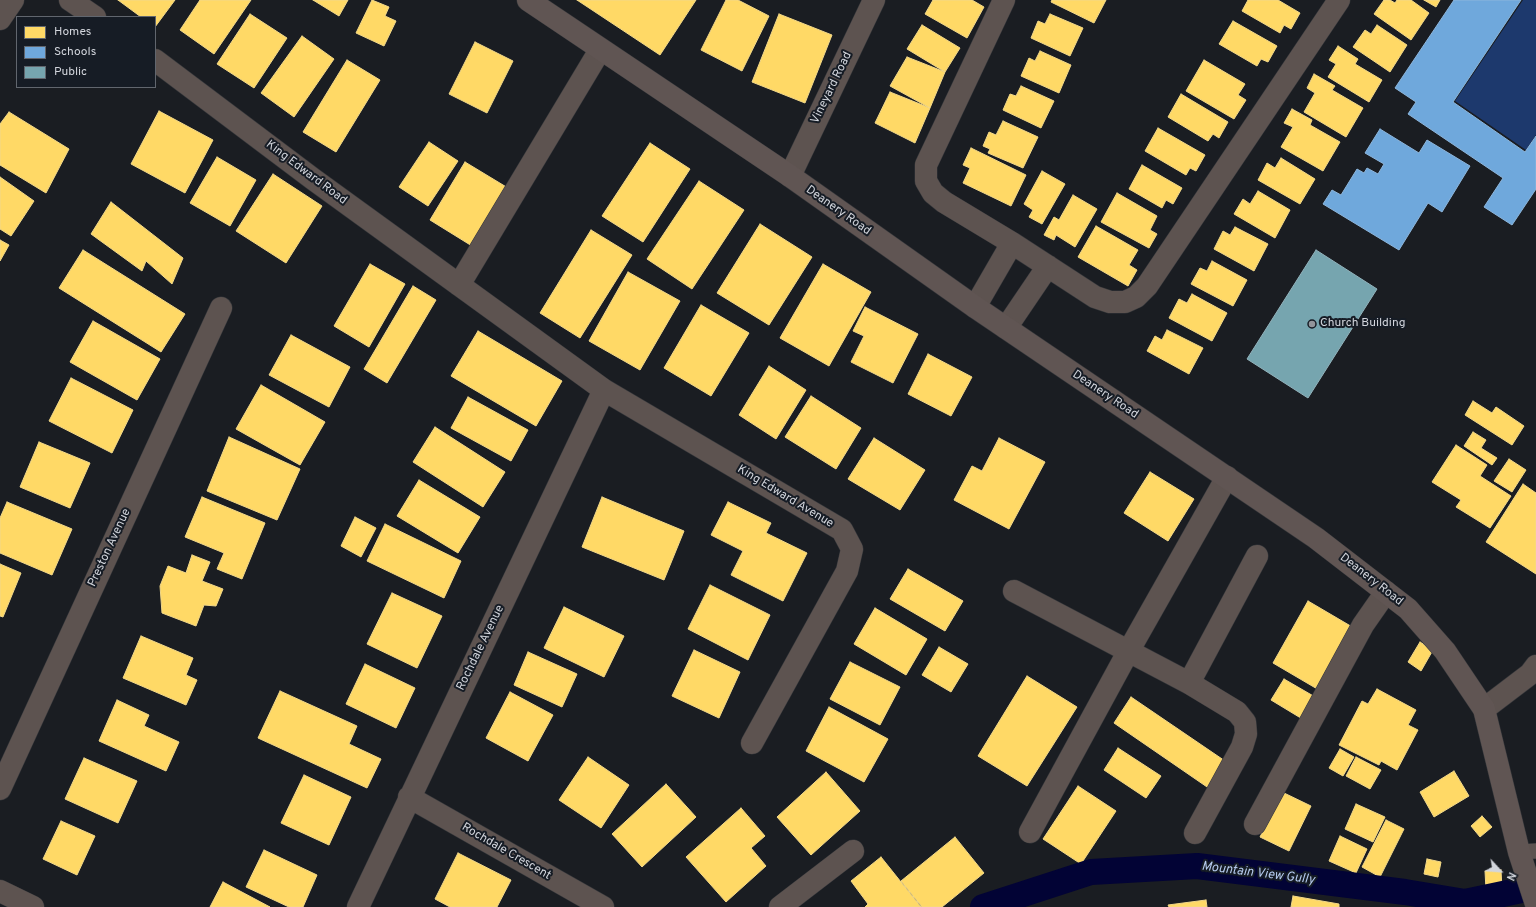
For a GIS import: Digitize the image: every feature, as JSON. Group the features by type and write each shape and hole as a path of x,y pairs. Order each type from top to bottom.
{"street":[{"path":"0,19 13,0"},
{"path":"70,0 94,16"},
{"name":"Deanery Road","path":"528,0 600,50 790,176 975,307 1316,538 1408,608 1445,650 1484,709 1529,874"},
{"name":"Vineyard Road","path":"790,176 874,0"},
{"path":"1004,0 926,165 926,181 933,193 944,202 1012,243 1095,297 1110,302 1125,302 1136,297 1147,286 1339,0"},
{"path":"458,284 600,50"},
{"name":"King Edward Road","path":"156,61 313,179 604,390"},
{"path":"975,307 1012,243"},
{"path":"1006,328 1048,266"},
{"name":"Preston Avenue","path":"0,789 221,308"},
{"name":"King Edward Avenue","path":"604,390 842,530 852,549 847,571 752,743"},
{"name":"Rochdale Avenue","path":"358,907 604,390"},
{"path":"1030,832 1128,652 1227,477"},
{"path":"1189,683 1257,556"},
{"path":"1014,592 1189,683 1237,712 1244,722 1246,734 1242,747 1195,833"},
{"path":"1255,824 1363,625 1386,592"},
{"path":"1484,709 1530,674 1536,666"},
{"name":"Rochdale Crescent","path":"410,797 603,907"},
{"path":"780,907 853,851"},
{"path":"0,891 33,907"}],"shaded area":[{"path":"1523,0 1536,0 1536,135 1526,150 1455,101"}],"building: Homes":[{"path":"118,0 175,0 156,26 156,16 140,16"},
{"path":"200,0 251,0 214,54 180,30"},
{"path":"313,0 348,0 339,16"},
{"path":"372,0 389,7 385,16 396,21 384,46 356,33"},
{"path":"577,0 696,0 660,55"},
{"path":"726,0 738,0 769,16 742,71 701,50"},
{"path":"933,0 972,0 984,7 967,38 925,14"},
{"path":"1052,0 1106,0 1094,23 1051,2"},
{"path":"1248,0 1278,0 1300,13 1291,29 1284,25 1280,33 1242,11"},
{"path":"1384,0 1390,0 1395,3 1397,0 1411,0 1429,13 1411,40 1374,14"},
{"path":"1424,0 1440,0 1436,7"},
{"path":"250,14 287,38 254,88 217,64"},
{"path":"779,14 832,35 805,103 752,82"},
{"path":"1050,14 1083,28 1070,56 1031,38 1038,21 1045,24"},
{"path":"1233,21 1277,46 1268,62 1261,59 1257,66 1219,44"},
{"path":"922,25 960,48 945,72 907,49"},
{"path":"1377,25 1407,45 1390,72 1353,47 1365,30 1371,34"},
{"path":"302,36 334,59 294,117 261,93"},
{"path":"475,42 513,61 487,113 449,94"},
{"path":"1338,46 1358,59 1355,64 1382,80 1369,102 1328,77 1336,64 1329,60"},
{"path":"1040,51 1071,65 1059,93 1021,76 1029,58 1035,61"},
{"path":"907,57 945,72 930,108 890,86"},
{"path":"347,60 380,80 336,152 303,132"},
{"path":"1204,60 1245,84 1238,95 1246,100 1234,119 1186,91"},
{"path":"1314,74 1335,86 1332,90 1363,108 1346,137 1304,112 1315,93 1307,88"},
{"path":"1021,86 1054,101 1041,128 1003,110 1010,94 1016,96"},
{"path":"890,92 930,108 915,143 875,123"},
{"path":"1181,94 1228,122 1219,138 1213,134 1208,141 1168,117"},
{"path":"1292,109 1312,120 1310,125 1340,142 1323,171 1281,147 1293,127 1284,123"},
{"path":"159,111 213,140 185,193 131,164"},
{"path":"9,112 69,149 46,193 0,165 0,124"},
{"path":"1003,121 1038,137 1023,168 988,153 990,149 983,146 989,132 996,135"},
{"path":"1158,128 1205,155 1196,171 1190,168 1186,175 1145,151"},
{"path":"429,142 458,161 428,206 399,187"},
{"path":"650,143 690,169 643,242 602,216"},
{"path":"971,148 1026,175 1011,206 963,183 970,168 963,165"},
{"path":"217,157 256,180 230,226 190,203"},
{"path":"1281,158 1315,179 1300,204 1258,180 1267,163 1275,168"},
{"path":"465,162 508,188 472,246 430,220"},
{"path":"1142,165 1182,188 1173,204 1166,200 1162,208 1129,189"},
{"path":"1042,171 1065,184 1042,224 1029,217 1033,210 1024,204"},
{"path":"273,174 322,206 286,263 236,231"},
{"path":"0,177 34,201 11,236 0,229"},
{"path":"699,181 744,210 692,289 647,259"},
{"path":"1258,191 1290,210 1275,238 1234,214 1243,199 1250,204"},
{"path":"1117,193 1157,216 1150,230 1157,234 1149,248 1101,222"},
{"path":"1073,195 1097,209 1075,247 1056,235 1054,240 1044,235 1054,217 1059,220"},
{"path":"111,202 183,258 172,284 146,261 142,271 91,234"},
{"path":"760,224 812,257 769,325 717,293"},
{"path":"1096,226 1138,250 1129,265 1137,270 1128,286 1078,257"},
{"path":"1235,227 1268,244 1254,271 1214,249 1223,231 1230,235"},
{"path":"591,230 632,255 580,338 540,313"},
{"path":"0,240 9,245 0,261"},
{"path":"83,250 185,314 161,352 59,288"},
{"path":"1212,261 1247,280 1233,306 1191,284 1200,268 1207,271"},
{"path":"370,264 405,284 369,347 334,326"},
{"path":"823,264 871,292 829,366 780,338"},
{"path":"628,272 680,301 640,370 589,341"},
{"path":"413,286 436,300 387,383 364,369"},
{"path":"1192,294 1227,313 1212,341 1169,318 1179,299 1187,303"},
{"path":"701,305 749,333 711,396 664,368"},
{"path":"865,307 918,334 893,383 851,362 864,336 853,331"},
{"path":"93,321 160,359 137,400 70,362"},
{"path":"1167,330 1203,348 1189,374 1147,351 1155,336 1162,340"},
{"path":"478,331 562,381 536,426 451,376"},
{"path":"291,335 350,367 329,407 269,375"},
{"path":"928,354 972,377 951,416 908,394"},
{"path":"769,366 806,390 776,439 739,415"},
{"path":"71,378 133,410 112,453 49,421"},
{"path":"261,385 325,422 300,465 236,429"},
{"path":"811,396 861,428 836,469 785,437"},
{"path":"468,397 528,430 511,461 451,428"},
{"path":"1473,401 1492,413 1496,407 1524,426 1512,445 1465,415"},
{"path":"435,427 505,472 483,507 413,462"},
{"path":"1473,432 1486,440 1481,448 1497,458 1492,465 1464,446"},
{"path":"229,437 300,469 277,520 207,491"},
{"path":"874,438 925,470 900,510 848,479"},
{"path":"999,438 1045,462 1009,529 954,500 972,466 982,471"},
{"path":"39,442 90,463 70,508 20,487"},
{"path":"1456,445 1487,465 1480,476 1511,496 1490,528 1456,507 1461,500 1432,482"},
{"path":"1509,459 1526,470 1512,492 1494,481"},
{"path":"1150,472 1194,499 1168,541 1124,513"},
{"path":"419,480 480,517 458,553 397,516"},
{"path":"1523,484 1536,493 1536,574 1486,542"},
{"path":"202,497 265,523 242,579 217,569 224,553 185,537"},
{"path":"602,497 684,531 664,580 582,547"},
{"path":"7,502 72,529 52,575 0,553 0,518"},
{"path":"728,502 771,523 766,533 807,553 783,601 731,575 743,551 711,535"},
{"path":"355,517 376,528 361,557 341,546"},
{"path":"385,524 461,561 444,598 367,561"},
{"path":"192,555 210,562 202,581 223,589 216,606 204,605 196,626 162,613 160,586 168,566 186,573"},
{"path":"0,564 21,573 3,617 0,616"},
{"path":"908,569 963,601 945,631 890,599"},
{"path":"710,585 770,615 748,660 688,629"},
{"path":"392,593 442,616 417,668 367,644"},
{"path":"1308,601 1354,628 1319,690 1273,663"},
{"path":"564,607 624,636 604,677 544,648"},
{"path":"875,608 927,639 906,675 854,644"},
{"path":"141,636 193,658 186,675 197,680 186,705 123,678"},
{"path":"1420,642 1433,650 1421,671 1408,662"},
{"path":"939,647 968,664 951,692 922,675"},
{"path":"694,650 740,672 719,718 672,696"},
{"path":"528,652 577,674 562,707 514,685"},
{"path":"850,662 900,687 880,725 830,699"},
{"path":"365,664 415,688 396,728 346,704"},
{"path":"1027,676 1077,707 1027,786 978,756"},
{"path":"1284,679 1322,701 1309,723 1271,700"},
{"path":"1377,689 1416,710 1408,725 1418,730 1397,770 1381,761 1379,765 1339,745 1362,701 1368,704"},
{"path":"280,691 357,726 349,744 381,759 367,788 258,738"},
{"path":"510,692 553,715 528,761 486,738"},
{"path":"1131,697 1228,763 1210,789 1114,723"},
{"path":"117,700 149,715 144,726 179,742 166,771 99,741"},
{"path":"829,707 888,739 864,782 806,751"},
{"path":"1118,748 1161,776 1146,798 1104,770"},
{"path":"1340,749 1354,757 1343,776 1329,768"},
{"path":"588,757 629,785 601,828 559,800"},
{"path":"1356,757 1381,770 1370,789 1346,776"},
{"path":"84,758 137,781 118,823 65,799"},
{"path":"1454,771 1469,796 1434,817 1420,792"},
{"path":"826,772 860,811 811,855 777,817"},
{"path":"304,775 351,797 329,845 281,823"},
{"path":"666,784 696,817 642,867 612,834"},
{"path":"1078,786 1116,811 1081,864 1043,839"},
{"path":"1282,792 1311,806 1289,851 1260,837"},
{"path":"1356,804 1385,817 1373,842 1345,829"},
{"path":"741,808 765,836 751,848 766,866 726,902 686,857"},
{"path":"1482,816 1492,827 1480,837 1471,826"},
{"path":"1386,820 1404,829 1380,877 1362,867"},
{"path":"61,821 95,836 77,875 43,859"},
{"path":"1340,836 1367,849 1356,873 1329,861"},
{"path":"955,837 984,873 942,907 922,907 901,881"},
{"path":"264,850 317,875 303,907 289,907 246,887"},
{"path":"458,853 511,880 497,907 450,907 435,899"},
{"path":"881,857 921,907 865,907 868,904 851,881"},
{"path":"1427,859 1441,862 1438,877 1424,874"},
{"path":"1501,870 1502,889 1486,890 1485,871"},
{"path":"223,882 270,907 210,907"},
{"path":"1293,896 1339,904 1339,907 1291,907"},
{"path":"1206,900 1207,907 1169,907 1168,905"}],"building: Schools":[{"path":"1454,0 1521,0 1453,102 1525,152 1536,136 1536,189 1512,225 1484,207 1503,178 1408,114 1416,102 1395,88"},
{"path":"1380,129 1419,153 1427,140 1470,166 1442,212 1428,203 1399,250 1323,204 1332,190 1341,195 1357,169 1364,173 1367,168 1378,174 1384,164 1365,153"}],"building: Public":[{"name":"Church Building","path":"1316,250 1377,289 1308,398 1247,359"}],"waterway":[{"name":"Mountain View Gully","path":"983,907 1091,872 1197,866 1405,892 1465,902 1536,887"}],"place":[{"name":"Church Building","path":"1312,324"}]}
